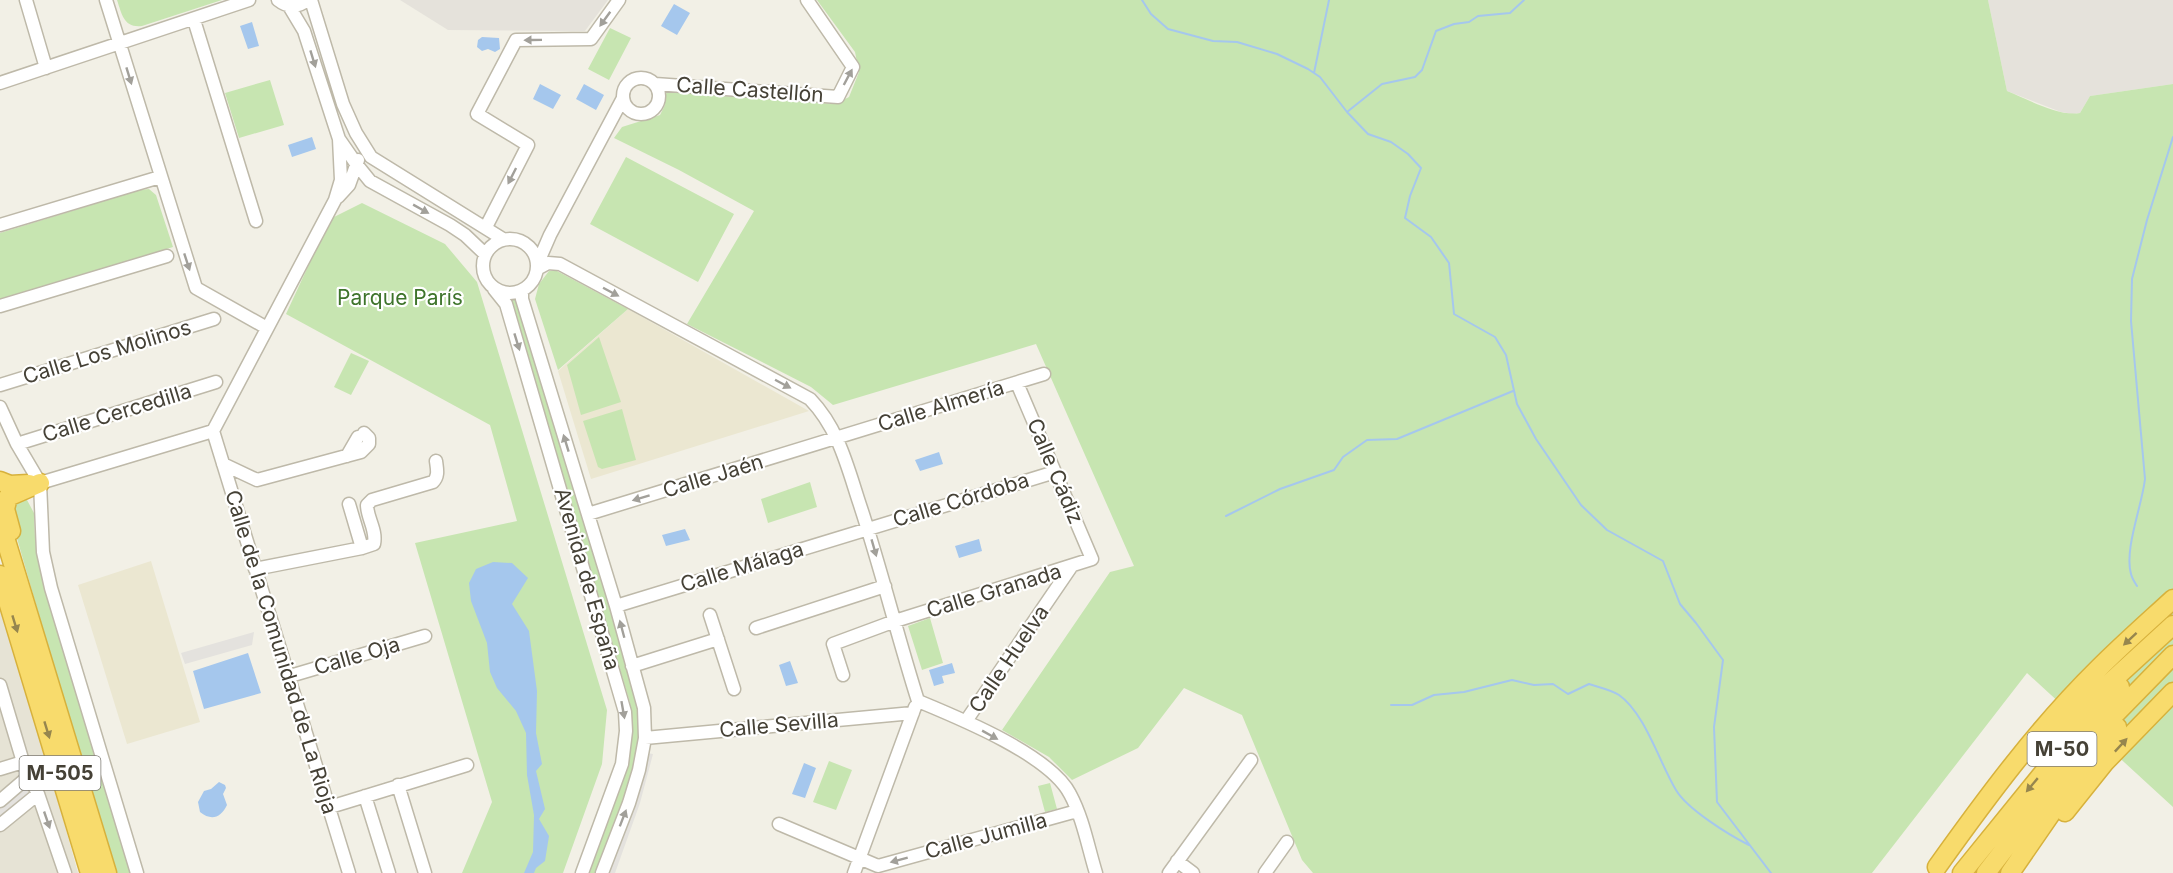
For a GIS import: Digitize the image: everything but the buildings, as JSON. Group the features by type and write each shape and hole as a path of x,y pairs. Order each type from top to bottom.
{"highway":[{"path":"0,481 10,484 40,483"},
{"name":"M-505","path":"40,483 8,497 5,509 50,683"},
{"name":"M-505","path":"0,521 107,873"},
{"name":"M-505","path":"0,574 90,873"},
{"path":"1935,870 1996,785 2055,715 2098,669 2173,599"},
{"path":"1935,870 2002,789 2063,723 2173,625"},
{"name":"M-50","path":"1962,873 2074,735 2140,666 2173,636"},
{"name":"M-50","path":"1986,873 2085,745 2173,655"},
{"path":"2010,873 2095,753 2173,664"},
{"path":"2019,873 2105,762 2173,692"}],"street":[{"path":"26,0 46,68"},
{"path":"106,0 196,288 267,328"},
{"path":"0,83 249,0"},
{"path":"284,3 299,6 309,0 343,104 356,133 371,158 503,239"},
{"path":"486,227 528,145 477,114 516,40 591,39 619,0"},
{"name":"Calle Castellón","path":"655,84 838,97 854,67 807,0"},
{"path":"284,3 304,32 339,139 345,182"},
{"path":"194,20 256,221"},
{"path":"537,267 532,250 527,244 512,238 496,242 485,254 482,263 487,282 494,289 513,293 522,291 530,285 550,236 623,98 628,83 637,78 646,78 655,84 659,93 657,105 652,111 611,121"},
{"path":"623,98 631,111 642,114"},
{"path":"40,483 213,430 335,200 357,165 359,158 356,133"},
{"path":"339,139 370,181 450,225 465,235 485,254"},
{"path":"357,165 365,163 410,191 435,198"},
{"path":"0,225 160,177"},
{"path":"345,182 370,181"},
{"path":"527,244 550,236"},
{"path":"550,236 551,252 560,264"},
{"path":"0,306 167,256"},
{"path":"537,267 548,263 560,264 810,399 824,414 838,438 868,528 918,701 854,873"},
{"name":"Avenida de España","path":"494,289 506,304 625,712 626,731 622,765 582,873"},
{"name":"Avenida de España","path":"522,291 522,298 616,606 644,708 645,738 629,803 602,873"},
{"name":"Calle Los Molinos","path":"0,385 214,319"},
{"name":"Calle Almería","path":"838,438 1044,374"},
{"name":"Calle Cercedilla","path":"17,444 216,382"},
{"name":"Calle Cádiz","path":"1017,383 1092,559"},
{"path":"0,407 17,444 40,483 43,552 51,588 137,873"},
{"name":"Calle de la Comunidad de La Rioja","path":"213,430 349,873"},
{"path":"223,464 258,480 366,449 369,438 361,435"},
{"name":"Calle Jaén","path":"588,514 838,438"},
{"path":"255,569 374,544 376,537 367,505 372,500 433,482 437,472 436,461"},
{"name":"Calle Córdoba","path":"868,528 1055,471"},
{"path":"350,504 362,548"},
{"name":"Calle Málaga","path":"616,606 868,528"},
{"name":"Calle Granada","path":"843,675 833,644 895,621 1092,559"},
{"name":"Calle Huelva","path":"966,721 1071,567"},
{"path":"756,628 885,586"},
{"path":"710,615 734,689"},
{"name":"Calle Oja","path":"290,676 425,636"},
{"path":"632,666 718,639"},
{"path":"0,685 23,762 38,794 66,873"},
{"path":"918,701 966,721 1041,763 1054,773 1070,793 1096,873"},
{"name":"Calle Sevilla","path":"645,738 912,713"},
{"path":"1169,873 1251,760"},
{"path":"0,769 23,762"},
{"path":"330,807 467,765"},
{"path":"0,801 29,776"},
{"path":"398,785 425,873"},
{"path":"0,825 38,794"},
{"path":"365,796 389,873"},
{"name":"Calle Jumilla","path":"779,824 878,866 1077,811"},
{"path":"1265,873 1287,842"},
{"path":"1177,861 1193,873"}],"shaded area":[{"path":"400,0 608,0 585,31 448,30"},
{"path":"1988,0 2173,0 2173,84 2090,96 2080,113 2073,114 2061,112 2007,91"},
{"path":"628,309 809,411 591,479 558,371"},
{"path":"151,561 200,722 127,744 78,585"},
{"path":"0,606 43,747 78,873 0,873"},
{"path":"254,632 252,645 185,664 181,653"},
{"path":"646,753 653,754 640,803 615,873 608,873"},
{"path":"23,784 30,796 0,822 0,804"}],"green space":[{"path":"117,0 222,0 136,26 127,23"},
{"path":"817,0 1988,0 2007,91 2043,106 2072,114 2080,113 2090,96 2173,84 2173,807 2027,673 1872,873 1313,873 1302,860 1242,715 1184,688 1138,748 1072,780 1049,757 1002,730 1110,572 1134,566 1036,344 833,405 811,387 687,324 754,211 614,138 622,127 660,115 665,105 664,95 668,92 835,104 849,97 859,72 855,52"},
{"path":"610,28 631,38 609,80 588,69"},
{"path":"270,80 284,125 239,138 225,93"},
{"path":"626,157 734,214 698,282 590,224"},
{"path":"149,189 156,195 173,247 0,301 0,233"},
{"name":"Parque París","path":"362,203 445,244 477,282 607,710 602,764 563,873 462,873 492,802 415,543 517,521 490,425 286,314 330,219"},
{"path":"549,271 557,271 628,309 558,370 535,299 539,284"},
{"path":"516,294 638,702 640,741 635,768 596,873 588,873 627,764 632,740 630,703 508,296"},
{"path":"599,337 621,402 581,415 567,365"},
{"path":"351,353 369,361 351,395 334,387"},
{"path":"622,409 636,460 602,469 598,467 583,421"},
{"path":"810,482 817,507 768,523 761,499"},
{"path":"19,496 27,500 34,513 35,538 46,586 132,873 113,873 8,507"},
{"path":"930,618 943,663 922,670 908,626"},
{"path":"829,761 852,770 836,810 813,802"},
{"path":"1050,783 1057,809 1045,812 1038,786"}],"water":[{"path":"674,4 690,13 677,35 661,26"},
{"path":"252,22 259,46 248,49 240,26"},
{"path":"482,37 499,38 500,49 495,52 488,49 482,51 477,47 478,40"},
{"path":"540,84 561,95 553,109 533,99"},
{"path":"584,84 604,95 596,110 576,99"},
{"path":"312,137 316,149 292,157 288,145"},
{"path":"939,452 943,464 920,471 915,460"},
{"path":"685,529 690,540 666,546 662,535"},
{"path":"979,539 982,551 959,558 955,546"},
{"path":"493,562 512,563 528,578 512,604 529,631 537,691 536,733 542,764 536,771 545,809 539,819 549,836 545,861 536,868 534,873 524,873 533,852 534,815 527,775 526,733 516,711 497,688 490,672 487,643 471,601 469,583 476,569"},
{"path":"248,653 261,693 204,709 193,671"},
{"path":"790,661 798,683 786,686 779,665"},
{"path":"952,663 955,673 942,676 944,683 934,686 929,670"},
{"path":"804,763 816,768 805,798 792,794"},
{"path":"219,782 225,785 223,794 227,805 219,815 208,817 200,812 198,802 204,791 211,789"}],"waterway":[{"path":"1142,0 1151,14 1168,29 1213,41 1237,42 1277,54 1308,69 1320,77 1347,112 1368,134 1391,142 1408,154 1421,168 1410,196 1405,218 1431,237 1449,263 1454,314 1495,337 1506,355 1517,404 1536,439 1581,505 1607,530 1663,561 1680,604 1723,660 1714,727 1717,802 1771,873"},
{"path":"1314,73 1329,0"},
{"path":"1347,112 1382,84 1415,77 1422,70 1436,31 1454,24 1469,22 1478,16 1510,13 1524,0"},
{"path":"2137,586 2129,564 2145,479 2131,321 2132,279 2147,220 2173,137"},
{"path":"1226,516 1280,489 1334,470 1343,457 1367,440 1397,439 1513,391"},
{"path":"1391,705 1412,705 1434,695 1464,692 1512,680 1534,685 1553,684 1568,694 1589,684 1613,692 1628,703 1637,714 1681,797 1709,821 1749,845"}]}
